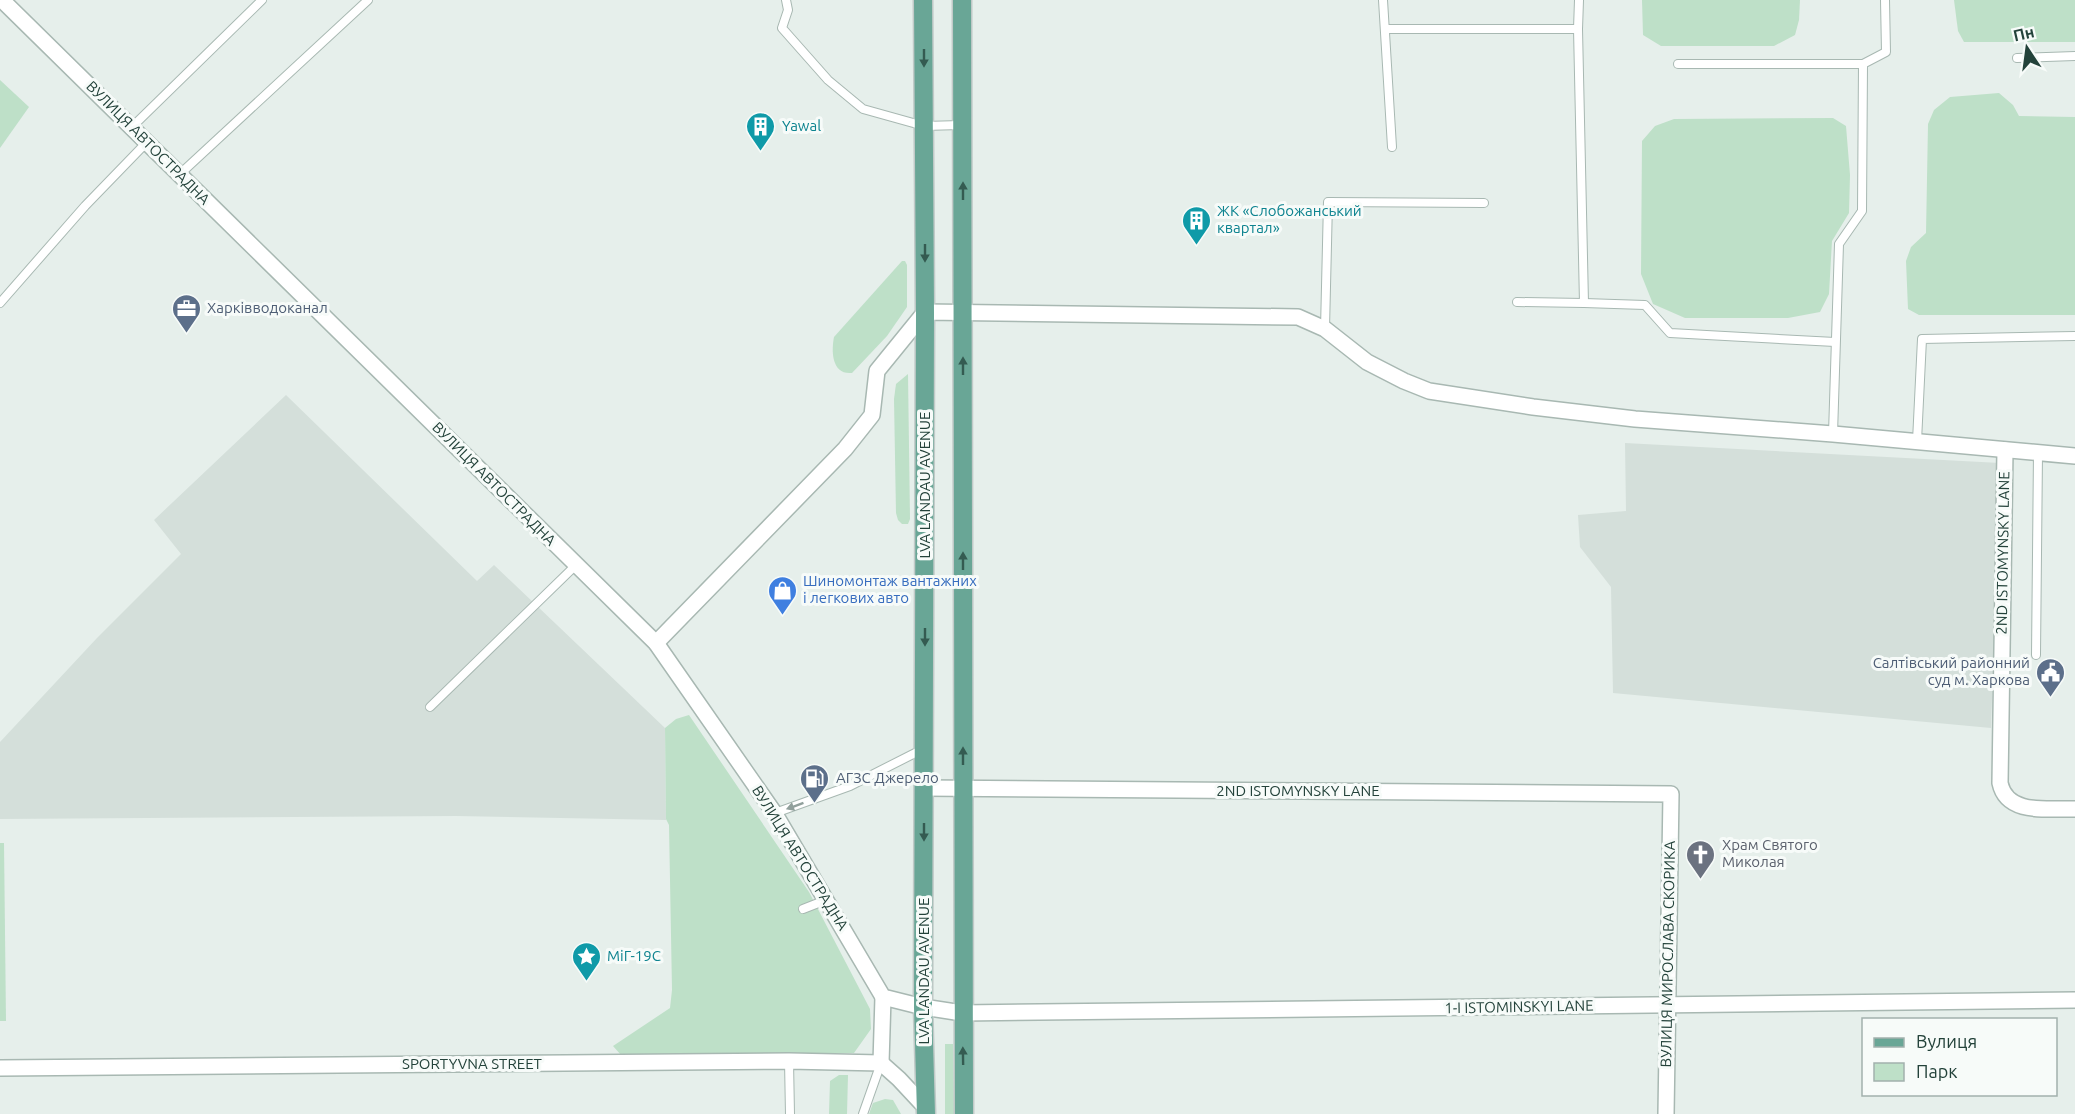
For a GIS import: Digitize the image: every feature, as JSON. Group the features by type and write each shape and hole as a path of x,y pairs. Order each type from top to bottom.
{"main road":[{"name":"LVA LANDAU AVENUE","path":"923,0 926,312 923,1007 926,1111"},
{"path":"962,0 964,1114"}],"street":[{"name":"ВУЛИЦЯ АВТОСТРАДНА","path":"2,0 656,644 775,814 883,997"},
{"path":"656,644 845,449 872,415 877,371 926,312 1288,316 1308,320 1325,329 1367,362 1429,391 1533,407 1635,419 2075,456"},
{"name":"2ND ISTOMYNSKY LANE","path":"2005,450 2000,783 2004,795 2013,804 2034,808 2075,809"},
{"name":"2ND ISTOMYNSKY LANE","path":"924,788 1671,794"},
{"name":"ВУЛИЦЯ МИРОСЛАВА СКОРИКА","path":"1666,1114 1671,794"},
{"path":"923,1007 883,997 881,1063 899,1079 926,1111"},
{"name":"1-I ISTOMINSKYI LANE","path":"923,1007 963,1013 2075,1000"},
{"name":"SPORTYVNA STREET","path":"0,1068 789,1061 881,1063"}],"lane":[{"path":"132,127 262,0"},
{"path":"180,174 368,0"},
{"path":"786,0 788,10 782,28 828,80 863,109 924,126 963,125"},
{"path":"1383,0 1392,147"},
{"path":"1579,0 1584,303"},
{"path":"1678,64 1863,64 1886,52 1885,0"},
{"path":"1385,29 1578,29"},
{"path":"2017,57 2075,56"},
{"path":"1833,434 1839,244 1862,211 1863,64"},
{"path":"0,303 85,206 147,142"},
{"path":"1325,329 1328,202 1484,203"},
{"path":"1517,302 1645,305 1670,333 1835,342"},
{"path":"1917,441 1922,339 2075,336"},
{"path":"2036,655 2038,453"},
{"path":"430,707 576,565"},
{"path":"775,814 850,786 924,748"},
{"path":"803,909 826,900"},
{"path":"789,1061 790,1114"},
{"path":"863,1114 881,1063"}],"shaded area":[{"path":"286,395 477,581 494,565 665,728 666,820 456,816 0,819 0,742 97,638 181,554 154,520"},
{"path":"1625,443 2000,463 1991,728 1613,693 1611,587 1580,547 1578,515 1626,511"}],"green space":[{"path":"1642,0 1800,0 1799,20 1795,35 1774,46 1661,46 1643,35"},
{"path":"1954,0 2075,0 2075,42 1964,42 1958,31"},
{"path":"0,80 29,107 0,148"},
{"path":"1999,93 2013,105 2019,116 2075,117 2075,315 1919,315 1908,309 1906,261 1911,247 1926,233 1928,124 1934,110 1950,97"},
{"path":"1833,118 1846,126 1850,175 1849,213 1832,241 1829,294 1820,312 1788,318 1685,318 1653,304 1641,274 1642,141 1655,126 1674,119"},
{"path":"902,261 905,261 907,265 907,307 887,336 852,373 845,373 834,361 834,337"},
{"path":"908,374 910,519 908,524 902,524 896,513 894,399 896,384"},
{"path":"689,715 809,892 870,1009 871,1029 854,1053 621,1055 613,1046 670,1008 672,990 665,728 676,719"},
{"path":"0,843 4,843 6,1021 0,1021"},
{"path":"945,1044 953,1044 954,1114 945,1114"},
{"path":"839,1075 848,1075 847,1114 829,1114 830,1081"},
{"path":"885,1099 893,1100 901,1114 869,1114 873,1103"}],"place":[{"name":"Yawal","path":"761,152"},
{"name":"ЖК «Слобожанський квартал»","path":"1196,246"},
{"name":"Харківводоканал","path":"186,334"},
{"name":"Шиномонтаж вантажних і легкових авто","path":"782,616"},
{"name":"Салтівський районний суд м. Харкова","path":"2051,698"},
{"name":"АГЗС Джерело","path":"815,804"},
{"name":"Храм Святого Миколая","path":"1701,880"},
{"name":"МіГ-19С","path":"586,982"}]}
